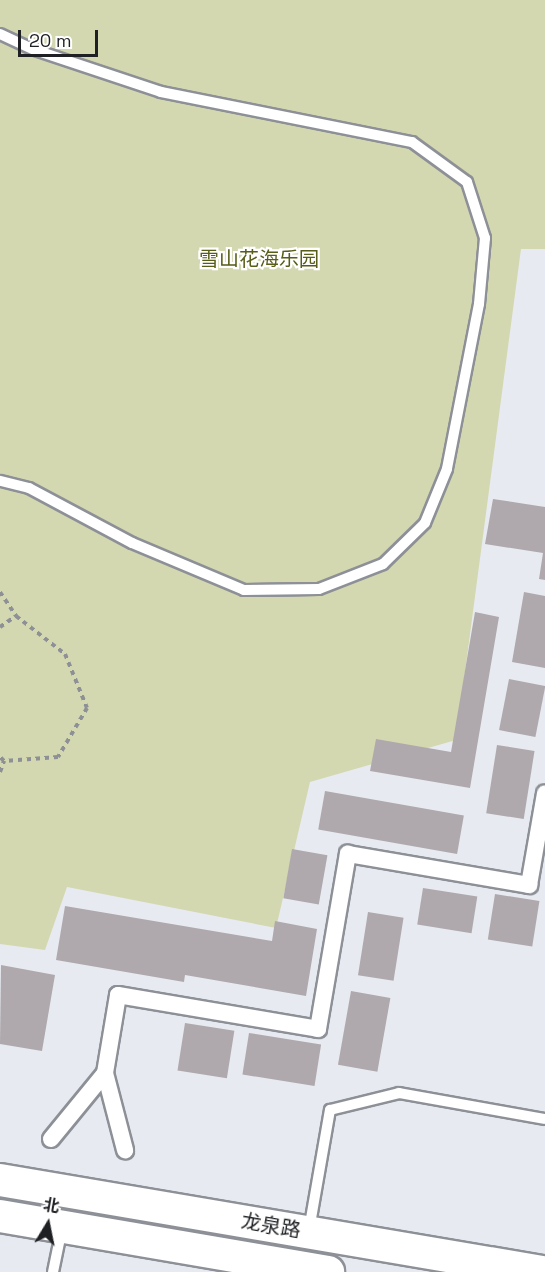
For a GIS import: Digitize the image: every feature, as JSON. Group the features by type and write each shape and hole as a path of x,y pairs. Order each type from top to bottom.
{"main road":[{"name":"龙泉路","path":"0,1180 542,1272"},
{"name":"龙泉路","path":"0,1216 328,1272"}],"street":[{"path":"125,1150 105,1073 118,995 318,1029 348,854 529,885 545,794"},
{"path":"51,1139 105,1073"}],"lane":[{"path":"0,34 35,50 161,92 412,142 466,182 485,238 478,304 447,469 425,523 383,564 319,589 244,590 132,543 29,488 0,481"},
{"path":"308,1232 330,1110 399,1093 545,1119"},
{"path":"53,1272 63,1227"}],"path":[{"path":"0,592 16,616 65,654 87,708 58,757 2,759 0,772"},
{"path":"0,627 16,616"}],"green space":[{"name":"雪山花海乐园","path":"0,0 545,0 545,249 521,249 456,740 310,782 276,928 67,887 45,950 0,944"}],"building":[{"path":"493,499 545,507 545,580 539,579 543,553 485,544"},
{"path":"524,592 545,596 545,668 512,662"},
{"path":"475,612 499,617 470,788 370,771 376,739 451,752"},
{"path":"509,679 545,686 535,737 499,730"},
{"path":"497,745 535,751 524,819 486,813"},
{"path":"325,791 464,815 457,854 318,829"},
{"path":"292,849 327,855 319,904 283,898"},
{"path":"423,888 477,897 472,933 417,925"},
{"path":"495,894 539,901 532,946 488,939"},
{"path":"65,906 272,941 275,921 317,929 306,996 185,975 184,982 56,960"},
{"path":"368,912 404,918 394,981 358,975"},
{"path":"1,965 55,975 42,1051 0,1044"},
{"path":"351,991 390,998 377,1072 338,1065"},
{"path":"185,1023 234,1031 227,1078 177,1070"},
{"path":"249,1033 321,1044 315,1086 242,1074"}]}
